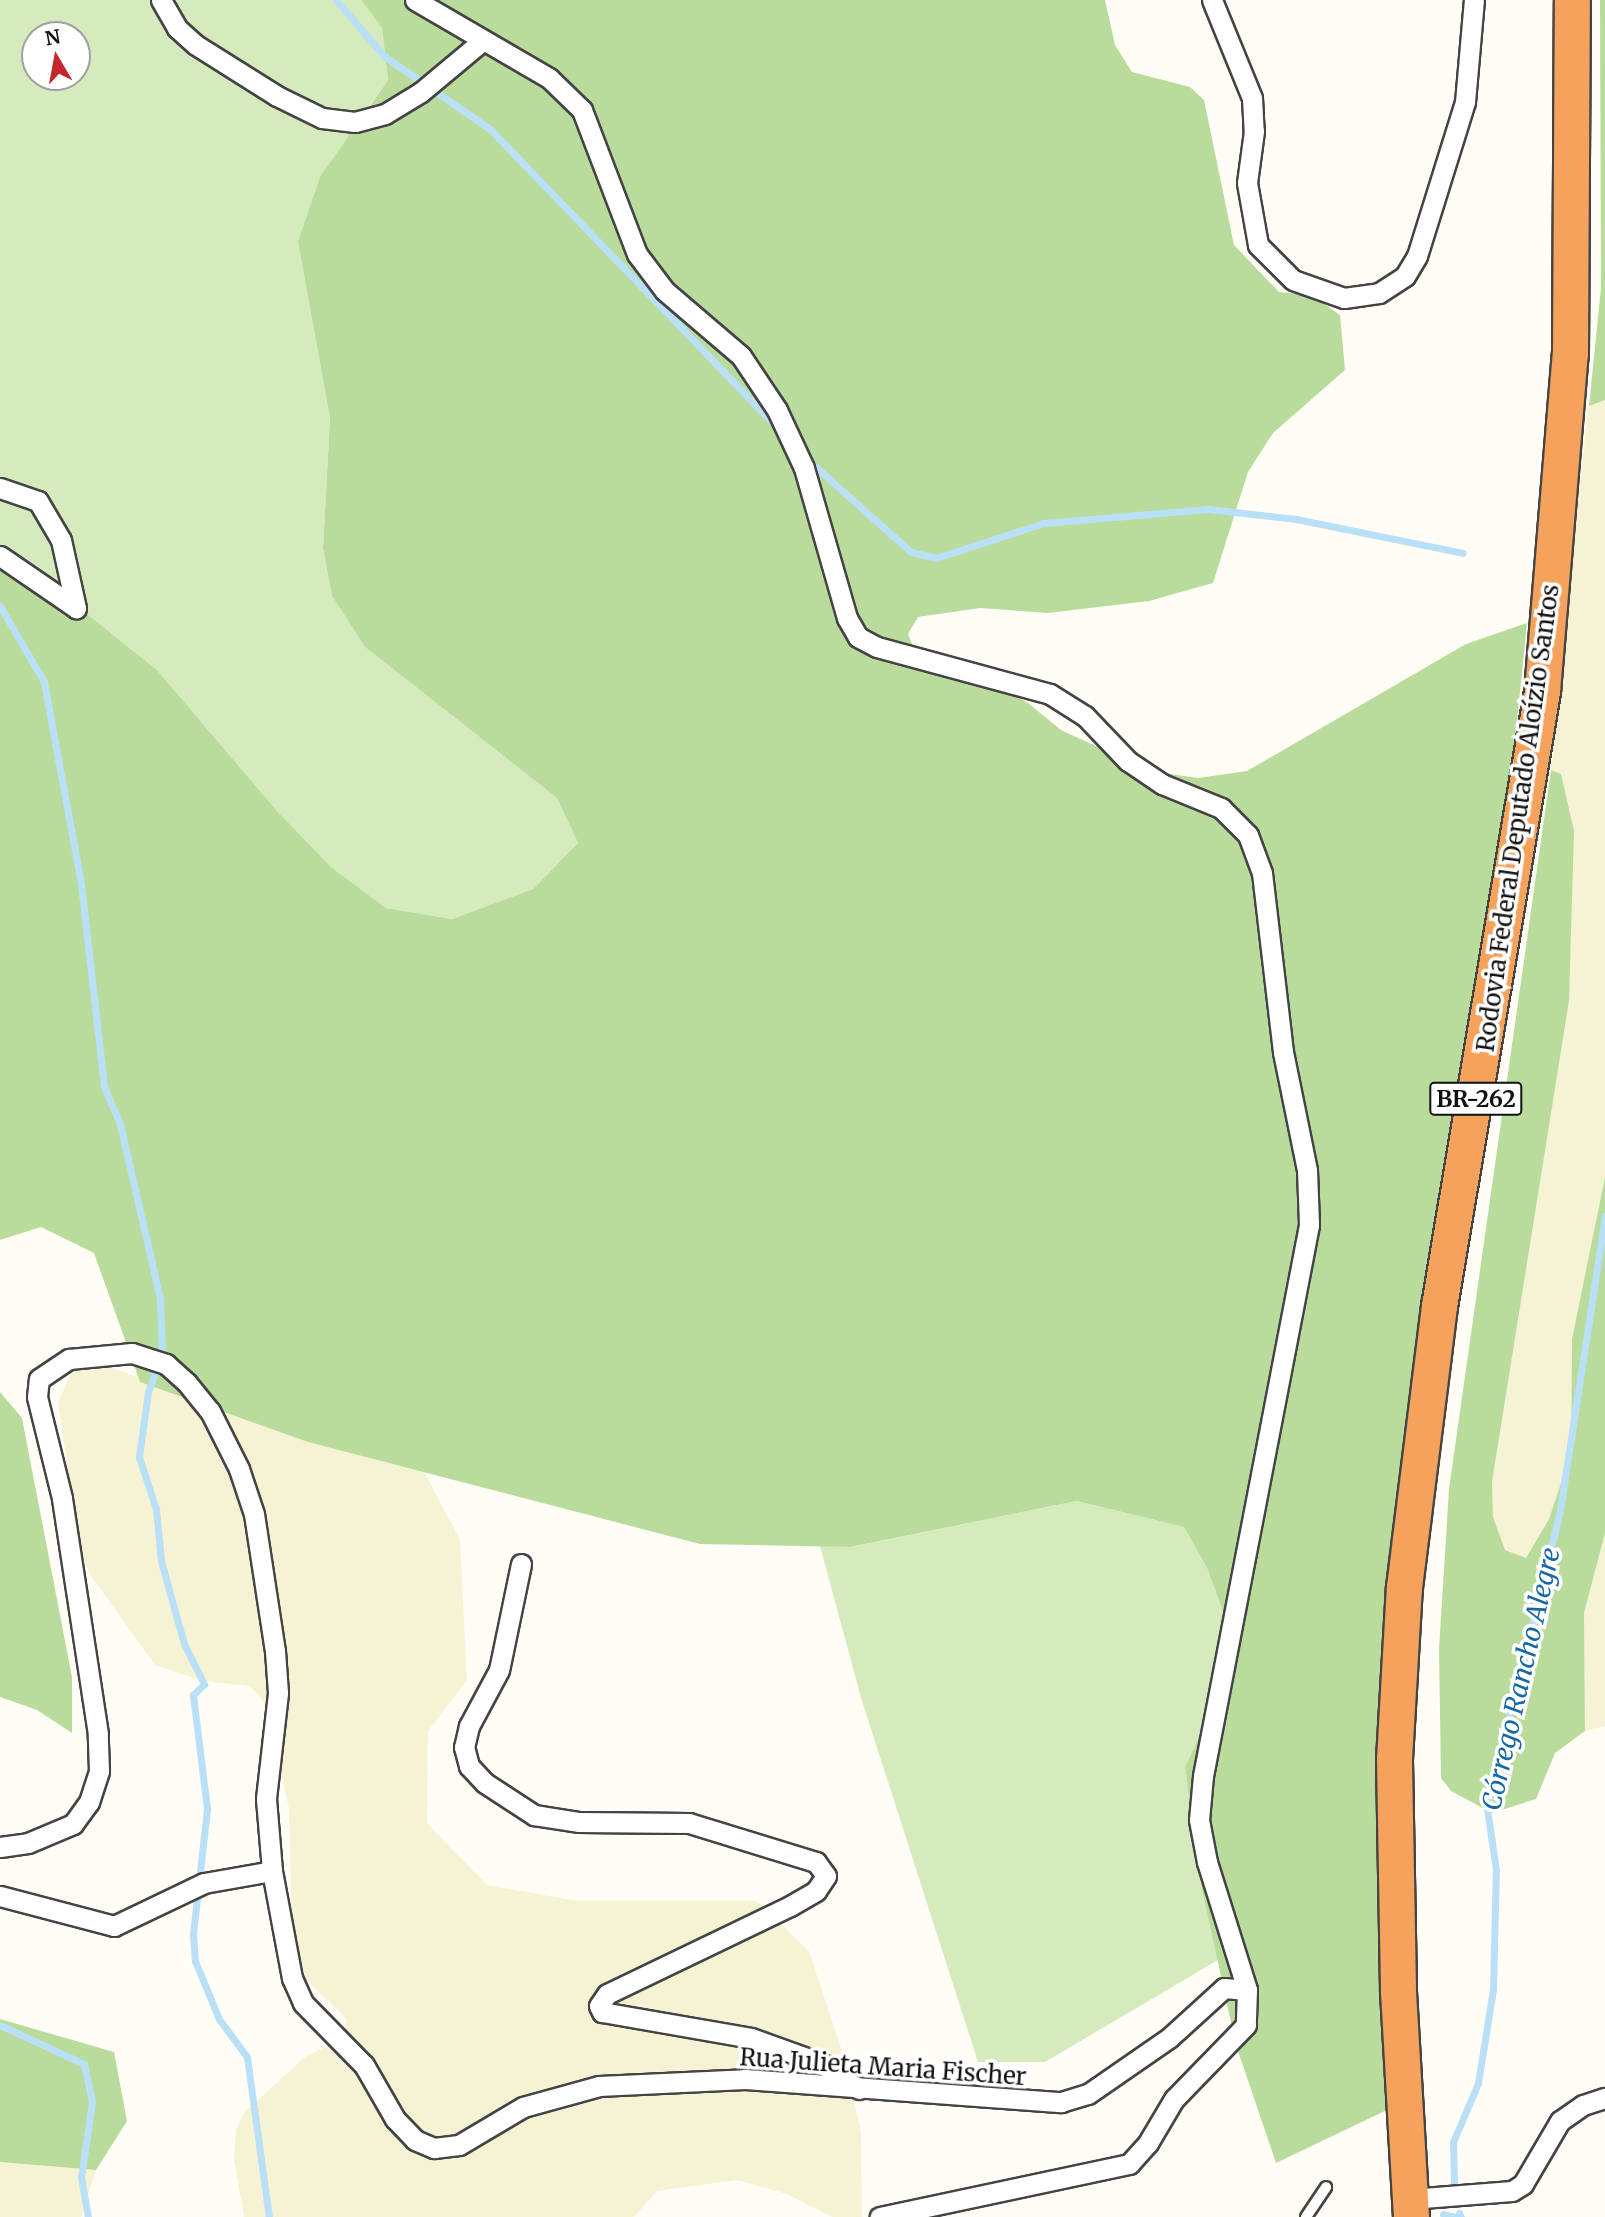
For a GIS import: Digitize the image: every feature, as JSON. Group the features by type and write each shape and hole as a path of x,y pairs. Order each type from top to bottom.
{"highway":[{"name":"Rodovia Federal Deputado Aloízio Santos","path":"1411,2208 1398,1989 1394,1759 1405,1587 1439,1307 1489,1031 1543,678 1570,354 1572,0"}],"street":[{"path":"161,0 177,28 254,82 322,118 355,122 384,114 412,97 481,42"},
{"path":"415,0 481,42 549,78 582,110 638,254 665,291 741,356 777,410 804,468 847,618 858,637 877,648 1049,694 1085,716 1128,761 1162,785 1221,808 1248,835 1262,873 1283,1052 1307,1170 1309,1225 1203,1776 1199,1820 1207,1862 1251,1999 1246,2025 1174,2099 1148,2143 1129,2164 1104,2174 1001,2189 880,2217"},
{"path":"1212,0 1252,99 1248,203 1258,245 1293,280 1344,298 1379,293 1405,276 1417,256 1465,102 1474,0"},
{"path":"0,488 38,501 61,540 76,608 0,556"},
{"name":"Rua Julieta Maria Fischer","path":"0,1847 28,1843 73,1824 89,1802 99,1771 98,1734 62,1498 37,1397 39,1379 69,1359 132,1353 166,1364 211,1411 239,1469 254,1514 278,1693 267,1760 272,1871 292,1978 303,2003 364,2064 395,2119 415,2140 434,2148 460,2145 556,2094 599,2086 744,2079 862,2091 1061,2102 1088,2094 1139,2059 1224,1988 1247,1990"},
{"path":"520,1564 499,1671 469,1726 464,1747 469,1766 485,1783 534,1815 579,1822 690,1822 816,1862 826,1876 816,1891 790,1906 607,1994 599,2006 603,2012 777,2046 821,2063 862,2091"},
{"path":"0,1896 114,1926 204,1883 272,1871"},
{"path":"1411,2208 1512,2192 1523,2184 1560,2122 1583,2105 1605,2098"}],"lane":[{"path":"1306,2217 1326,2187"}],"shaded area":[{"path":"1605,400 1605,1177 1572,1339 1571,1453 1549,1519 1526,1559 1505,1550 1493,1517 1492,1482 1569,1001 1561,775 1551,770 1588,406"},
{"path":"94,1361 308,1442 424,1472 460,1539 467,1680 428,1731 427,1823 487,1885 578,1901 757,1901 809,1951 842,2051 861,2132 862,2217 832,2217 787,2194 737,2180 657,2191 634,2217 244,2217 234,2159 236,2129 244,2113 305,2057 341,2039 347,2019 293,1968 289,1809 266,1704 250,1686 204,1681 155,1665 91,1576 80,1550 58,1403 74,1365"},
{"path":"1605,1533 1605,1726 1585,1731 1584,1613"},
{"path":"0,2162 96,2170 81,2217 0,2217"}],"green space":[{"path":"0,0 361,0 382,28 388,80 356,124 298,242 330,418 323,548 332,596 365,647 557,798 578,843 533,889 452,919 386,908 331,867 278,812 157,670 0,544"},
{"path":"361,0 1105,0 1115,45 1132,72 1190,87 1204,100 1234,245 1279,292 1311,295 1340,315 1345,370 1273,433 1248,472 1213,583 1149,601 1048,613 980,608 918,617 908,634 917,656 989,681 1028,703 1061,730 1150,771 1198,778 1247,771 1466,644 1527,623 1511,781 1434,1276 1389,2109 1276,2163 1236,2045 1202,1889 1185,1767 1238,1652 1207,1568 1184,1527 1077,1501 850,1547 700,1544 308,1442 140,1382 94,1253 41,1227 0,1240 0,544 157,670 278,812 331,867 386,908 452,919 533,889 578,843 557,798 365,647 332,596 323,548 330,418 298,242 320,177 388,80 382,28"},
{"path":"1600,0 1605,0 1605,400 1589,406 1601,288"},
{"path":"1551,770 1561,774 1574,831 1569,1001 1492,1482 1493,1517 1505,1550 1526,1558 1549,1519 1571,1453 1572,1339 1605,1177 1605,1533 1584,1613 1585,1731 1555,1753 1536,1799 1492,1813 1451,1791 1441,1778 1439,1649 1449,1489"},
{"path":"0,1392 22,1418 72,1677 72,1733 37,1710 0,1697"},
{"path":"1077,1501 1184,1527 1207,1568 1238,1652 1185,1767 1218,1960 1045,2062 978,2062 862,1701 820,1546 851,1547"},
{"path":"0,2019 114,2052 127,2121 96,2170 0,2162"}],"waterway":[{"path":"336,0 384,56 490,129 776,426"},
{"path":"808,460 911,552 936,558 1044,523 1208,509 1296,519 1463,553"},
{"path":"0,606 44,682 81,884 104,1087 120,1124 160,1299 162,1353 148,1392 139,1457 156,1509 161,1561 184,1644 204,1684 193,1695 207,1809 193,1934 195,1961 219,2019 247,2057 269,2217"},
{"name":"Córrego Rancho Alegre","path":"1454,2182 1453,2142 1478,2083 1493,1989 1496,1870 1487,1808 1560,1510 1605,1215"},
{"path":"0,2025 84,2064 92,2102 81,2177 88,2217"},
{"name":"Córrego Rancho Alegre","path":"1459,2213 1461,2217"},
{"path":"1443,2214 1455,2217"}]}
